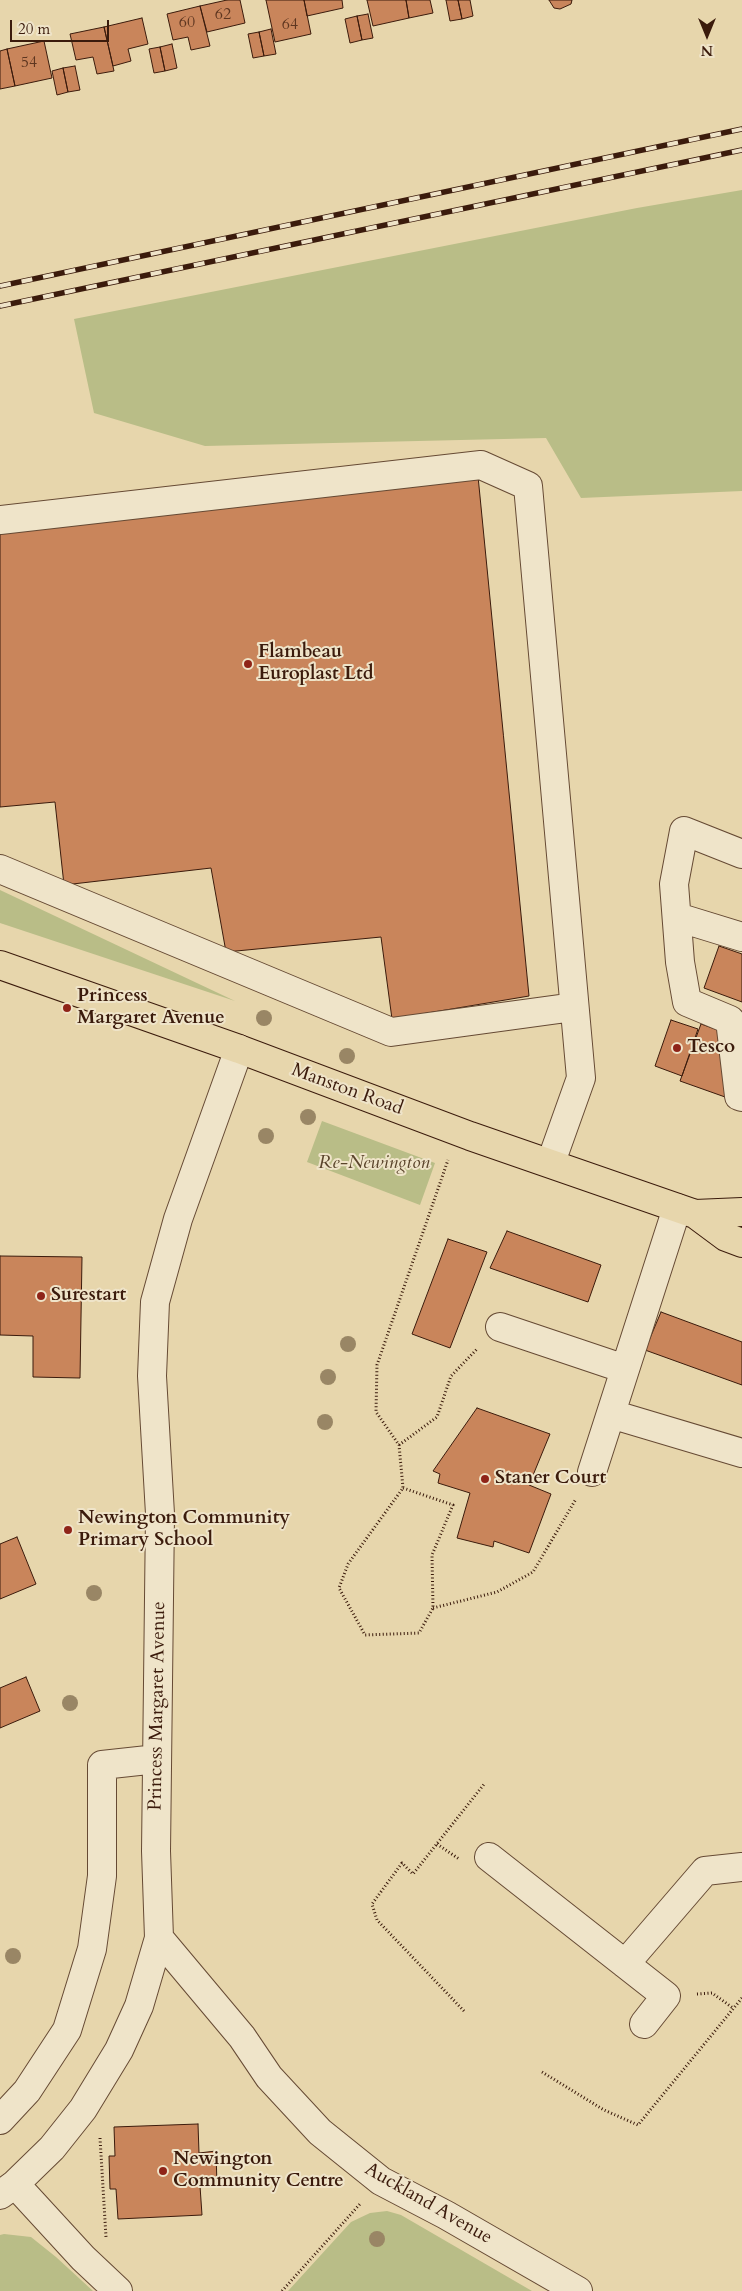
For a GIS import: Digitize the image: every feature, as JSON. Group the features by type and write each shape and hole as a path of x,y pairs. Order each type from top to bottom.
{"main road":[{"name":"Manston Road","path":"0,965 239,1049 458,1131 551,1162 686,1211 726,1237 742,1243"},
{"name":"Manston Road","path":"686,1211 742,1212"}],"street":[{"path":"0,520 481,466 528,486 574,1007 582,1078 551,1162"},
{"path":"742,854 684,831 674,884 680,962 687,1002 730,1020 739,1096 742,1097"},
{"path":"0,869 391,1032 574,1007"},
{"path":"677,917 742,937"},
{"name":"Princess Margaret Avenue","path":"113,2287 8,2189 52,2148 83,2109 119,2050 139,2006 159,1938 156,1851 160,1514 152,1376 155,1302 178,1219 239,1049"},
{"path":"592,1472 625,1369 686,1211"},
{"path":"500,1326 625,1369"},
{"path":"611,1414 742,1453"},
{"path":"0,2120 28,2091 67,2030 92,1949 102,1876 102,1765 158,1759"},
{"path":"489,1857 666,1996 644,2024"},
{"path":"625,1964 705,1871 742,1866"},
{"name":"Auckland Avenue","path":"159,1938 242,2037 275,2084 320,2132 382,2181 446,2215 578,2291"}],"path":[{"path":"403,1488 453,1505 432,1556 433,1608 419,1633 365,1636 339,1588 348,1564 403,1488 399,1445 376,1412 377,1365 458,1131"},
{"path":"399,1445 437,1418 451,1376 500,1326"},
{"path":"433,1608 497,1592 533,1572 592,1472"},
{"path":"464,2011 377,1920 372,1904 402,1863 413,1874 485,1783"},
{"path":"666,1996 712,1993 733,2008"},
{"path":"542,2072 604,2110 638,2125 742,1998"},
{"path":"100,2135 113,2287"},
{"path":"282,2291 382,2181"}],"green space":[{"path":"742,190 742,491 581,498 546,438 205,446 94,413 74,319 637,208"},
{"path":"0,890 235,1001 0,923"},
{"name":"Re-Newington","path":"322,1121 435,1163 420,1205 307,1162"},
{"path":"387,2211 401,2215 532,2291 288,2291 351,2222 370,2213"},
{"path":"0,2235 31,2237 93,2291 0,2291"}],"building":[{"path":"227,0 240,0 245,23 207,32 200,6"},
{"path":"266,0 304,0 311,34 275,42"},
{"path":"304,0 342,0 343,8 307,16"},
{"path":"367,0 406,0 409,18 373,26"},
{"path":"406,0 430,0 433,13 409,18"},
{"path":"446,0 458,0 462,19 450,21"},
{"path":"458,0 470,0 473,16 462,19"},
{"path":"549,0 572,0 571,4 560,9 554,8"},
{"path":"200,6 210,46 191,50 188,37 173,40 167,14"},
{"path":"368,14 373,38 362,40 357,16"},
{"path":"357,16 362,40 350,43 345,19"},
{"path":"142,18 148,44 128,49 131,61 113,66 104,27"},
{"path":"104,27 114,71 97,74 93,57 76,60 70,34"},
{"path":"271,29 276,54 264,56 259,32"},
{"path":"259,32 264,56 253,58 248,34"},
{"path":"44,41 52,78 15,86 7,49"},
{"path":"172,44 177,68 165,71 160,47"},
{"path":"160,47 165,71 154,73 149,49"},
{"path":"7,49 15,86 0,89 0,51"},
{"path":"75,66 80,90 68,92 63,68"},
{"path":"63,68 68,92 57,95 52,71"},
{"name":"Flambeau Europlast Ltd","path":"478,476 529,996 392,1019 381,937 226,952 211,868 64,885 55,802 0,807 0,527"},
{"path":"719,946 742,954 742,1002 704,988"},
{"name":"Tesco","path":"671,1020 698,1029 682,1076 655,1066"},
{"path":"701,1024 741,1038 742,1103 680,1081"},
{"path":"507,1231 601,1265 588,1302 490,1268"},
{"path":"448,1239 487,1252 450,1348 412,1334"},
{"name":"Surestart","path":"0,1256 82,1257 80,1378 33,1377 33,1336 0,1335"},
{"path":"661,1312 742,1342 742,1385 645,1350"},
{"name":"Staner Court","path":"477,1408 550,1434 529,1485 551,1494 529,1553 494,1541 493,1547 457,1538 470,1493 438,1483 440,1474 433,1471"},
{"path":"17,1537 36,1584 0,1599 0,1544"},
{"path":"26,1677 40,1711 0,1728 0,1688"},
{"name":"Newington Community Centre","path":"198,2124 199,2153 216,2151 217,2186 200,2186 202,2215 118,2219 116,2189 110,2189 109,2156 115,2156 114,2127"}],"railway":[{"path":"0,286 742,129"},
{"path":"0,306 742,150"}],"place":[{"name":"Flambeau Europlast Ltd","path":"248,664"},
{"name":"Princess Margaret Avenue","path":"67,1008"},
{"name":"Tesco","path":"677,1048"},
{"name":"Surestart","path":"41,1296"},
{"name":"Staner Court","path":"485,1479"},
{"name":"Newington Community Primary School","path":"68,1530"},
{"name":"Newington Community Centre","path":"163,2171"}]}
